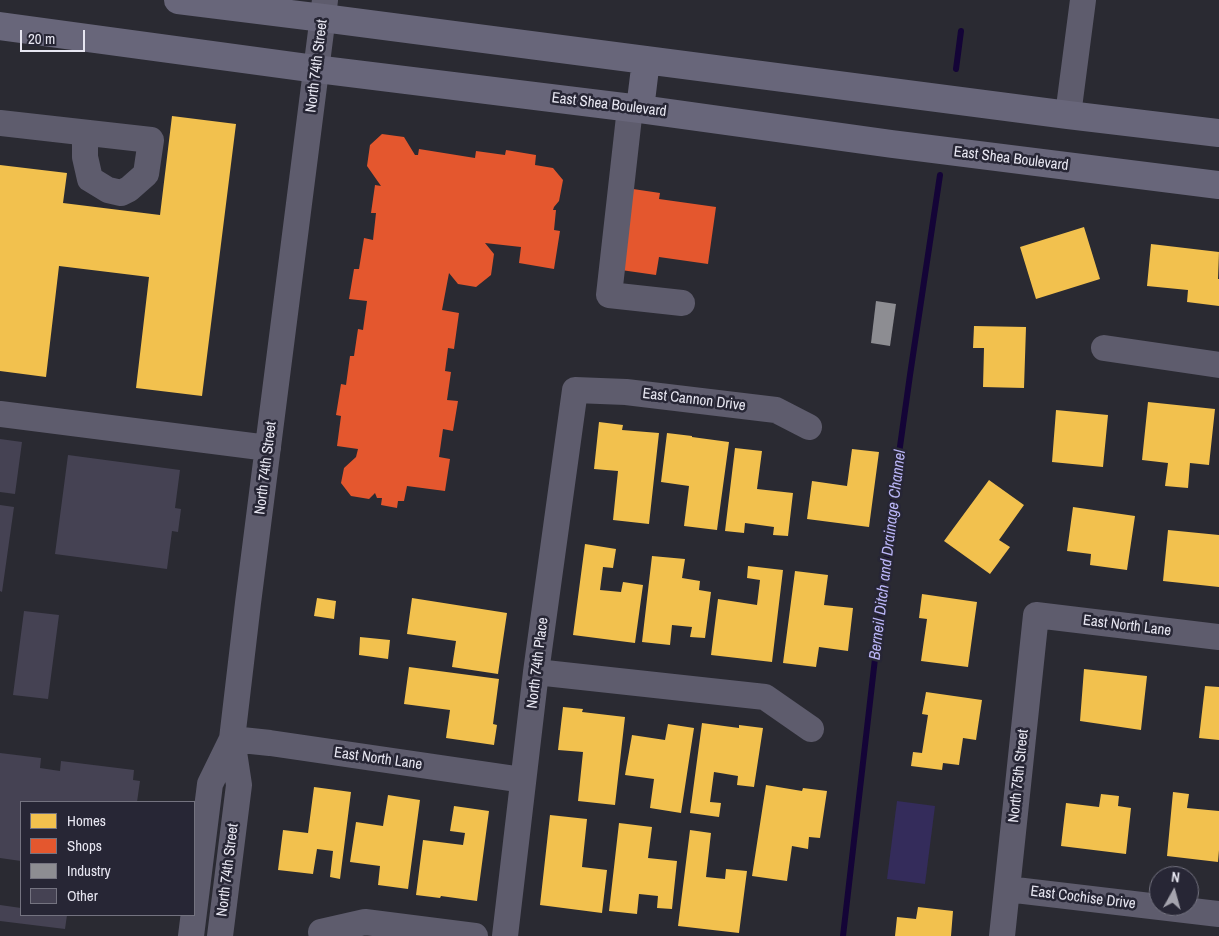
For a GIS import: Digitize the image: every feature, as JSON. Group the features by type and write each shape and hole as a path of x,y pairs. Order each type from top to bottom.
{"main road":[{"path":"178,0 324,9 646,60 1219,133"},
{"name":"East Shea Boulevard","path":"0,26 316,69 635,108 892,144 1219,184"},
{"path":"635,108 646,60"}],"street":[{"path":"1068,115 1082,0"},
{"name":"North 74th Street","path":"220,936 239,785 232,739 324,9"},
{"path":"635,108 609,295 682,303"},
{"path":"0,123 84,132"},
{"path":"1104,348 1219,365"},
{"name":"East Cannon Drive","path":"575,390 626,392 776,410 809,427"},
{"name":"North 74th Place","path":"505,936 536,672 575,390"},
{"path":"0,414 268,448"},
{"name":"East North Lane","path":"1036,615 1219,637"},
{"name":"North 75th Street","path":"1002,936 1036,615"},
{"path":"536,672 765,697 811,728"},
{"path":"195,904 210,784 232,739"},
{"name":"East North Lane","path":"232,739 523,780"},
{"name":"East Cochise Drive","path":"1007,889 1219,914"},
{"path":"191,936 194,916"},
{"path":"321,932 364,922 475,936"}],"shaded area":[{"path":"897,801 935,806 925,884 887,879"}],"building: Homes":[{"path":"172,116 236,124 202,396 136,388 149,277 59,266 46,377 0,371 0,165 67,173 63,203 160,215"},
{"path":"1084,227 1100,279 1036,299 1020,247"},
{"path":"1151,244 1219,252 1219,306 1187,302 1188,290 1147,286"},
{"path":"974,326 1026,327 1024,388 983,387 984,348 973,348"},
{"path":"1148,402 1215,409 1209,465 1190,463 1188,488 1165,486 1168,463 1142,460"},
{"path":"1056,410 1108,415 1103,467 1052,462"},
{"path":"599,422 623,425 622,430 659,433 649,524 613,520 618,471 594,469"},
{"path":"667,433 729,442 717,530 684,526 689,486 661,482"},
{"path":"735,448 762,451 757,489 793,493 788,536 773,535 774,527 745,523 744,533 725,531"},
{"path":"852,449 879,452 869,527 807,519 812,481 847,486"},
{"path":"989,480 1024,505 999,540 1010,547 990,574 944,541"},
{"path":"1073,507 1135,516 1127,570 1090,565 1091,554 1067,551"},
{"path":"1168,530 1219,535 1219,587 1163,581"},
{"path":"585,544 616,549 613,568 603,567 600,590 621,592 623,582 643,585 635,643 573,635"},
{"path":"652,556 685,559 682,578 700,581 699,590 711,592 705,638 690,637 692,627 672,625 670,645 642,642"},
{"path":"748,566 783,570 772,662 711,655 718,599 757,605 760,580 747,578"},
{"path":"795,571 828,575 824,605 853,608 848,651 819,647 816,667 783,663"},
{"path":"922,594 977,602 968,667 921,661 927,619 919,618"},
{"path":"317,598 336,601 334,619 314,616"},
{"path":"412,598 507,613 498,674 452,667 456,641 407,634"},
{"path":"360,637 390,640 388,659 359,655"},
{"path":"409,667 499,679 493,724 497,725 494,745 446,738 450,710 404,704"},
{"path":"1084,669 1147,676 1141,730 1080,721"},
{"path":"1205,686 1219,687 1219,740 1199,738"},
{"path":"926,692 982,700 976,740 963,738 959,765 943,763 942,770 911,766 913,752 922,753 928,715 922,714"},
{"path":"563,707 583,709 582,712 625,717 615,805 578,801 583,752 558,750"},
{"path":"702,723 739,728 739,725 763,728 754,787 737,785 738,776 714,772 710,802 721,803 719,817 690,813"},
{"path":"668,724 694,728 681,813 650,808 654,779 625,775 632,735 665,740"},
{"path":"766,785 802,791 803,788 827,791 820,838 809,837 808,849 792,846 787,881 752,876"},
{"path":"314,787 351,792 340,879 330,877 333,851 317,849 313,874 278,870 283,830 308,833"},
{"path":"1173,792 1189,794 1187,808 1219,811 1218,862 1167,856"},
{"path":"1101,794 1119,796 1118,806 1131,808 1126,854 1061,846 1066,803 1099,807"},
{"path":"388,795 420,800 408,889 378,885 380,866 350,862 356,822 383,826"},
{"path":"454,806 489,811 477,901 416,895 423,840 463,845 465,833 450,831"},
{"path":"550,815 587,819 582,867 607,870 602,913 540,905"},
{"path":"619,823 652,827 648,858 677,861 672,909 657,908 658,896 639,894 637,914 609,911"},
{"path":"690,830 711,833 706,877 725,879 726,869 747,871 739,933 678,926"},
{"path":"918,907 953,911 951,936 895,936 897,917 916,919"}],"building: Shops":[{"path":"382,134 404,137 415,155 418,155 419,149 475,158 476,151 505,155 506,150 536,155 535,165 553,168 563,180 559,201 553,210 556,210 554,230 560,231 554,269 519,263 521,247 485,243 494,254 491,275 476,287 458,284 449,273 442,310 459,313 454,349 448,348 445,371 451,372 447,400 458,401 453,431 443,429 439,457 450,459 445,491 407,486 404,501 398,501 397,508 381,505 382,498 377,498 375,493 369,499 351,496 341,483 344,468 356,457 358,449 337,446 341,416 336,415 341,384 346,385 350,356 354,356 358,329 363,330 367,301 349,299 354,269 359,269 364,238 373,240 376,213 371,213 375,185 381,186 367,166 370,145"},
{"path":"633,189 660,193 659,199 716,207 708,264 659,257 656,275 621,270"}],"building: Industry":[{"path":"876,301 896,304 890,346 871,343"}],"building: Other":[{"path":"0,439 22,442 15,494 0,492"},
{"path":"68,455 180,470 175,508 181,509 178,532 172,531 167,569 55,554"},
{"path":"0,505 14,507 2,592 0,591"},
{"path":"24,611 59,615 48,699 13,695"},
{"path":"0,753 41,758 40,768 60,771 61,761 134,770 133,780 140,781 137,801 20,801 20,861 0,858"},
{"path":"0,905 20,908 20,916 67,916 65,929 0,921"}],"waterway":[{"path":"956,69 961,31"},
{"name":"Berneil Ditch and Drainage Channel","path":"843,936 897,468 940,175"}]}
